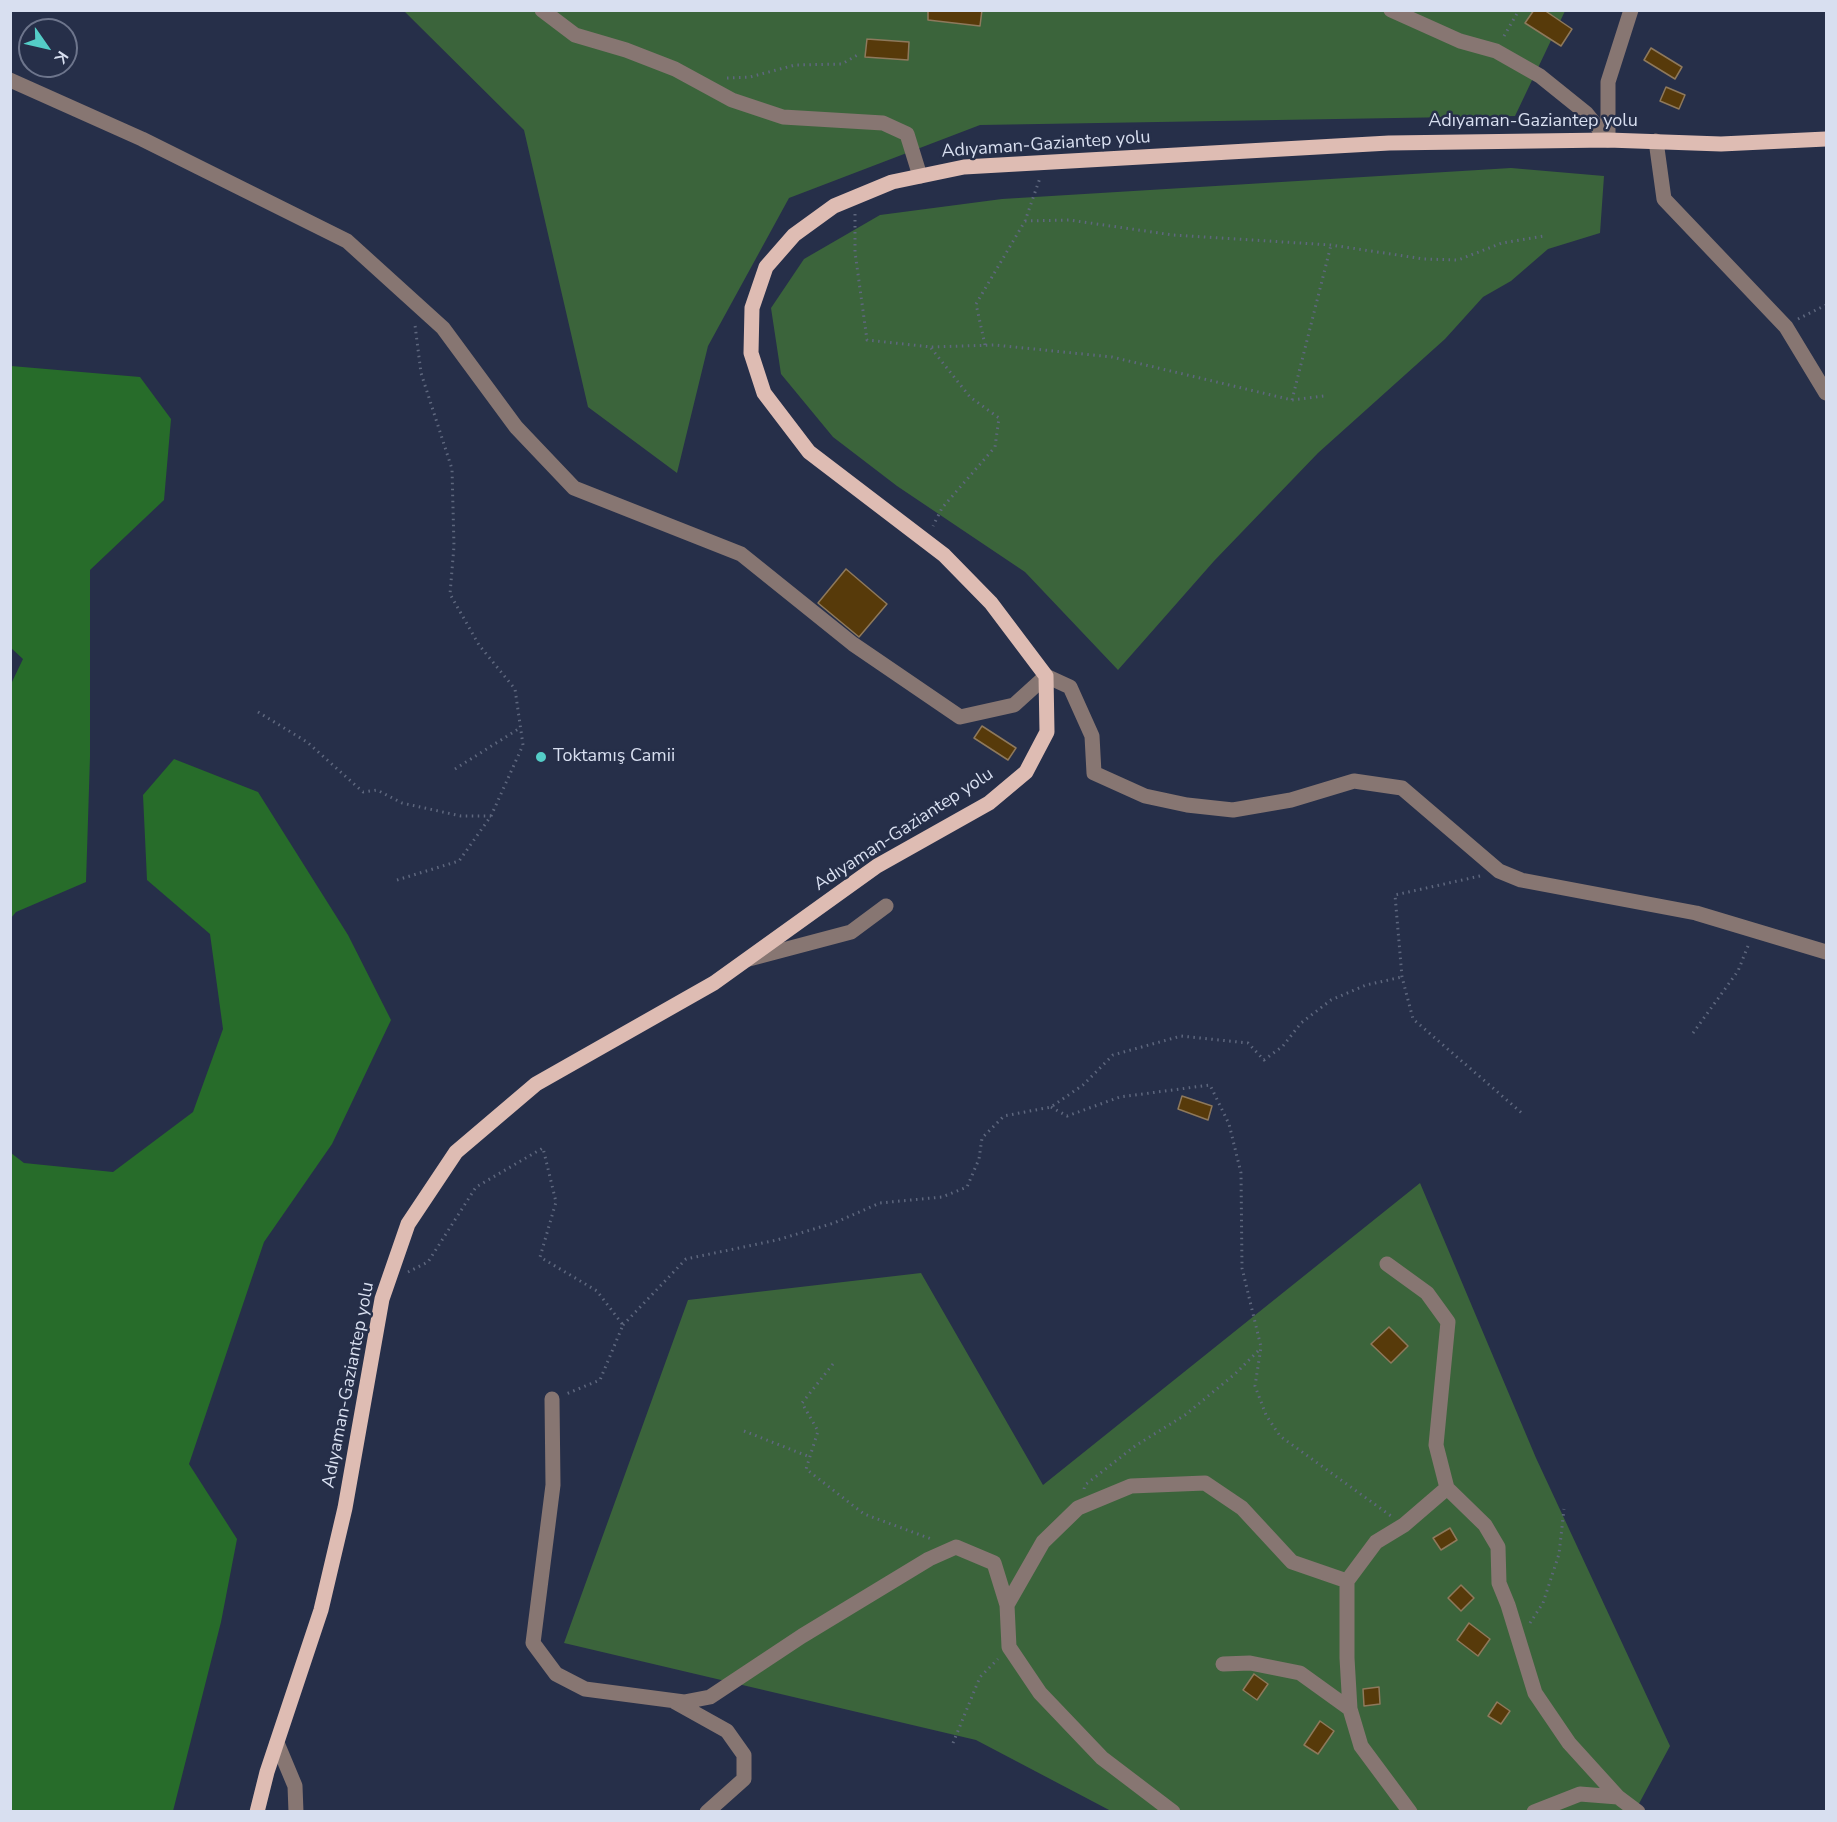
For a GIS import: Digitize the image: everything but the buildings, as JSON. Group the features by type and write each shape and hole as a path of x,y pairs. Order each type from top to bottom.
{"main road":[{"name":"Adıyaman-Gaziantep yolu","path":"257,1812 321,1610 345,1508 382,1299 387,1282 408,1224 456,1152 536,1084 714,983 877,866 989,802 1026,772 1047,732 1046,676 991,603 944,555 809,452 764,393 751,353 752,308 766,267 794,236 834,206 855,197 892,182 964,167 1389,143 1608,140 1721,144 1827,139"}],"street":[{"path":"542,10 575,35 626,50 695,80 732,100 783,117 883,123 907,134 920,176"},
{"path":"1391,10 1460,40 1496,51 1540,76 1577,105 1608,140"},
{"path":"1608,140 1608,82 1631,10"},
{"path":"10,80 142,139 347,241 443,328 516,427 574,488 741,554 853,644 960,717 1014,705 1046,676 1070,687 1092,736 1094,773 1145,796 1187,805 1233,810 1291,800 1354,781 1402,788 1499,871 1521,880 1696,913 1827,952"},
{"path":"1656,141 1664,199 1786,327 1827,393"},
{"path":"746,960 851,932 886,906"},
{"path":"1387,1264 1427,1293 1448,1322 1436,1445 1447,1488 1485,1525 1498,1547 1499,1583 1535,1693 1569,1743 1618,1797 1638,1812"},
{"path":"552,1400 553,1485 533,1643 556,1674 585,1689 684,1702 710,1697 802,1636 929,1559 956,1546 994,1563 1007,1605 1010,1647 1040,1693 1102,1758 1173,1812"},
{"path":"1007,1605 1043,1542 1078,1508 1131,1486 1205,1483 1242,1508 1292,1562 1347,1581"},
{"path":"1410,1812 1361,1746 1350,1709 1347,1581 1376,1542 1404,1525 1447,1488"},
{"path":"1223,1664 1250,1663 1300,1673 1350,1709"},
{"path":"672,1701 727,1731 744,1755 744,1779 707,1812"},
{"path":"277,1743 295,1786 296,1812"},
{"path":"1534,1812 1580,1794 1618,1797"}],"path":[{"path":"1496,51 1519,10"},
{"path":"695,80 750,77 795,65 842,64 860,54"},
{"path":"985,345 976,304 1025,221 1046,163"},
{"path":"855,197 855,252 867,340 931,347 985,345 1112,357 1292,400 1324,396"},
{"path":"1025,221 1069,220 1173,235 1331,245 1424,259 1458,260 1502,243 1544,236"},
{"path":"1292,400 1331,245"},
{"path":"397,880 459,861 491,816 523,745 515,688 479,645 450,594 454,546 452,469 421,373 412,300"},
{"path":"1786,327 1815,309 1827,305"},
{"path":"924,540 942,508 994,447 999,418 970,397 931,347"},
{"path":"258,712 306,742 363,792 377,790 402,803 461,816 491,816"},
{"path":"455,769 520,728"},
{"path":"1499,871 1395,896 1402,977 1413,1019 1523,1114"},
{"path":"1694,1033 1738,971 1755,930"},
{"path":"552,1400 600,1380 623,1325 686,1259 777,1240 834,1223 880,1203 942,1197 967,1187 979,1159 982,1138 1004,1116 1051,1107 1083,1085 1113,1055 1181,1036 1248,1043 1264,1060 1283,1046 1301,1023 1331,1000 1366,985 1402,977"},
{"path":"1051,1107 1067,1116 1120,1097 1210,1085 1229,1124 1241,1173 1242,1268 1262,1347 1255,1386 1266,1415 1280,1436 1404,1525"},
{"path":"387,1282 428,1263 476,1187 543,1148 556,1202 540,1257 597,1291 623,1325"},
{"path":"1078,1508 1085,1485 1135,1446 1185,1415 1235,1374 1262,1347"},
{"path":"833,1364 802,1403 818,1431 806,1469 864,1514 916,1535 956,1546"},
{"path":"744,1431 810,1457"},
{"path":"1519,1639 1543,1603 1558,1554 1564,1509"},
{"path":"953,1743 980,1677 1010,1647"}],"green space":[{"path":"404,11 1565,11 1515,116 980,125 789,198 708,346 677,473 588,407 524,130"},
{"path":"1511,168 1604,176 1600,233 1548,249 1511,281 1483,297 1445,339 1318,453 1214,561 1118,670 1025,572 897,486 833,437 781,374 771,308 804,259 880,215 1002,199"},
{"path":"11,366 140,377 171,419 164,500 90,570 90,757 86,882 16,912 11,918 11,684 23,659 10,647"},
{"path":"174,759 258,792 348,935 391,1020 332,1144 264,1242 189,1464 237,1539 221,1622 173,1811 11,1811 11,1153 24,1163 113,1172 193,1112 223,1029 210,934 147,880 143,795"},
{"path":"1420,1183 1536,1458 1670,1746 1635,1811 1111,1811 976,1740 564,1643 688,1300 921,1273 1043,1485"}],"place":[{"name":"Toktamış Camii","path":"541,757"}]}
